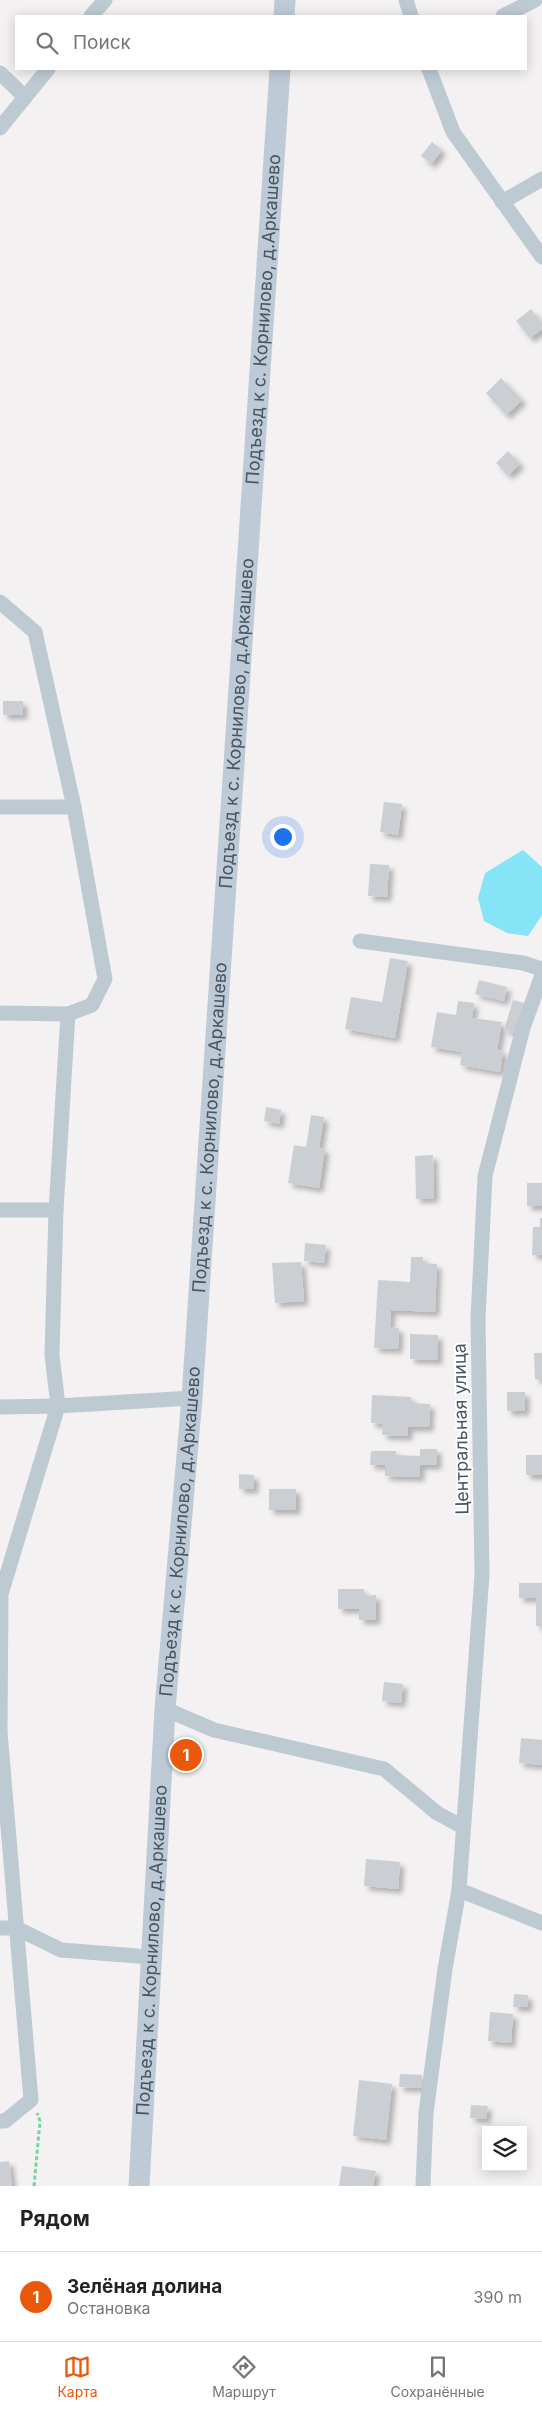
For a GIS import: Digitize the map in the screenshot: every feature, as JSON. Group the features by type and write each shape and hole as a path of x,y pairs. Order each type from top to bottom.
{"street":[{"path":"92,15 105,0"},
{"path":"284,15 285,0"},
{"path":"406,0 411,15"},
{"path":"505,15 535,0"},
{"path":"0,128 47,70"},
{"name":"Подъезд к с. Корнилово, д.Аркашево","path":"139,2186 165,1709 192,1398 280,70"},
{"path":"429,70 453,132 542,257"},
{"path":"0,73 25,97"},
{"path":"502,202 542,179"},
{"path":"0,1013 68,1014 92,1005 105,979 74,807 35,632 1,602"},
{"path":"0,807 74,807"},
{"path":"360,941 523,964 542,969"},
{"name":"Центральная улица","path":"423,2186 426,2113 445,1969 459,1890 482,1575 478,1319 485,1176 523,1028 542,975"},
{"path":"0,2121 5,2121 31,2100 0,1732 1,1594 58,1406 52,1355 56,1210 68,1014"},
{"path":"0,1210 56,1210"},
{"path":"0,1407 58,1406 192,1398"},
{"path":"165,1709 214,1730 384,1769 437,1814 463,1828"},
{"path":"459,1890 542,1923"},
{"path":"0,1928 16,1928 61,1950 150,1957"}],"path":[{"path":"31,2100 40,2121 34,2186"}],"water":[{"path":"523,850 542,867 542,915 528,936 507,933 484,921 478,898 485,873"}],"building":[{"path":"432,142 442,150 431,164 421,156"},
{"path":"531,309 542,323 542,329 530,338 516,321"},
{"path":"501,378 522,400 506,415 486,393"},
{"path":"508,451 520,464 508,475 496,463"},
{"path":"3,701 23,701 23,715 3,715"},
{"path":"384,802 402,804 398,835 380,832"},
{"path":"370,864 389,865 387,897 368,896"},
{"path":"390,958 408,961 395,1038 345,1029 351,997 382,1002"},
{"path":"479,980 507,987 504,1001 475,994"},
{"path":"513,1000 524,1003 514,1033 504,1030"},
{"path":"458,1001 474,1003 472,1018 502,1022 497,1050 503,1051 500,1072 460,1065 462,1052 431,1047 437,1012 456,1015"},
{"path":"266,1107 281,1110 279,1124 264,1121"},
{"path":"311,1115 324,1117 319,1148 325,1149 319,1188 288,1183 294,1145 306,1147"},
{"path":"433,1155 434,1198 416,1199 415,1156"},
{"path":"527,1183 542,1183 542,1206 527,1206"},
{"path":"540,1218 542,1218 542,1255 532,1255 533,1227 540,1227"},
{"path":"305,1243 326,1245 324,1263 304,1261"},
{"path":"411,1257 423,1257 423,1263 437,1264 435,1312 391,1310 390,1327 399,1328 398,1349 374,1348 378,1280 410,1282"},
{"path":"301,1262 304,1301 275,1303 272,1263"},
{"path":"410,1334 438,1335 438,1360 410,1359"},
{"path":"534,1353 542,1353 542,1379 535,1379"},
{"path":"507,1392 525,1392 525,1411 507,1411"},
{"path":"372,1395 411,1397 411,1403 430,1404 429,1427 408,1427 408,1436 382,1435 383,1424 371,1423"},
{"path":"420,1449 437,1449 437,1465 420,1465 420,1477 385,1476 385,1465 370,1465 371,1451 396,1451 396,1455 420,1456"},
{"path":"526,1455 542,1455 542,1475 526,1475"},
{"path":"239,1474 254,1475 254,1489 239,1489"},
{"path":"269,1489 296,1489 296,1510 269,1510"},
{"path":"519,1583 542,1583 542,1626 536,1626 536,1598 519,1598"},
{"path":"338,1589 364,1589 364,1596 376,1595 376,1620 359,1620 359,1609 338,1609"},
{"path":"384,1682 403,1684 401,1703 382,1701"},
{"path":"521,1738 542,1740 542,1765 519,1763"},
{"path":"366,1859 400,1862 398,1889 364,1886"},
{"path":"514,1994 528,1995 528,2007 513,2007"},
{"path":"490,2012 513,2014 511,2043 488,2041"},
{"path":"400,2074 422,2075 422,2088 399,2087"},
{"path":"359,2080 392,2084 386,2140 353,2136"},
{"path":"471,2105 488,2106 486,2119 470,2118"},
{"path":"9,2161 12,2186 0,2186 0,2162"},
{"path":"342,2166 376,2171 373,2186 339,2186"}],"place":[{"name":"Зелёная долина","path":"186,1755"}]}
